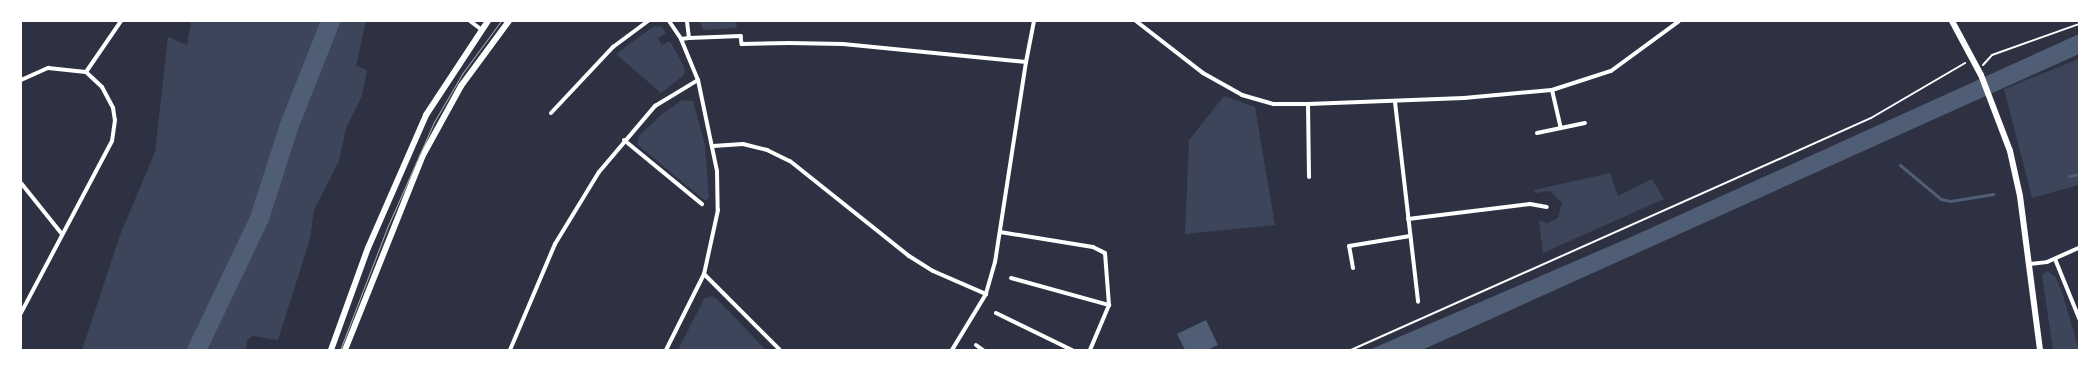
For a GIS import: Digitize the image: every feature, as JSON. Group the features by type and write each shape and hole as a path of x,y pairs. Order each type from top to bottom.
{"main road":[{"path":"331,350 368,248 426,116 488,21"},
{"path":"346,350 422,157 466,77 509,21"},
{"path":"1952,21 1979,71 1992,101 2018,181 2040,350"}],"street":[{"path":"86,72 121,21"},
{"path":"470,21 482,30"},
{"path":"550,113 613,47 648,21"},
{"path":"666,350 704,274 718,210 713,146 698,80 682,39 669,21"},
{"path":"687,21 689,38"},
{"path":"952,350 986,294 1000,232 1026,62 1034,21"},
{"path":"1136,21 1203,73 1242,95 1274,104 1395,102 1552,90 1611,71 1679,21"},
{"path":"682,39 741,36 742,44 843,44 1026,62"},
{"path":"21,80 48,68 86,72 110,99 114,130 21,313"},
{"path":"510,350 555,244 624,140 655,106 698,80"},
{"path":"1552,90 1561,128"},
{"path":"1395,102 1418,302"},
{"path":"1308,104 1309,177"},
{"path":"1537,133 1584,123"},
{"path":"624,140 702,204"},
{"path":"713,146 743,144 767,150 790,161 909,256 933,271 986,294"},
{"path":"21,183 62,234"},
{"path":"1408,219 1530,204 1547,207"},
{"path":"1000,232 1100,250 1107,259 1109,305 1090,350"},
{"path":"1353,268 1349,246 1410,236"},
{"path":"2029,264 2055,259 2079,248"},
{"path":"2055,259 2079,318"},
{"path":"704,274 780,350"},
{"path":"1011,278 1109,305"},
{"path":"996,313 1072,350"},
{"path":"976,345 984,350"}],"path":[{"path":"1985,64 1992,55 2079,24"},
{"path":"1351,350 1871,118 1966,63"}],"shaded area":[{"path":"191,21 366,21 356,66 367,70 362,96 346,128 339,161 314,210 310,239 278,340 253,336 247,340 246,350 82,350 120,235 155,152 168,37 187,45"},
{"path":"700,21 736,21 737,28 703,30"},
{"path":"654,26 662,27 666,33 658,38 662,45 670,41 685,69 684,75 661,93 616,54"},
{"path":"2079,34 2079,54 1422,350 1369,350 1631,237"},
{"path":"2079,59 2079,185 2032,198 2004,89"},
{"path":"1224,96 1255,107 1275,225 1185,234 1189,140"},
{"path":"682,100 693,101 705,145 709,198 705,201 637,144 639,136 662,114"},
{"path":"1610,173 1618,196 1652,179 1664,199 1543,253 1539,221 1548,223 1558,218 1562,203 1550,191 1535,193 1534,190"},
{"path":"2047,271 2055,276 2062,292 2079,350 2053,350 2042,275"},
{"path":"712,296 716,298 766,350 678,350 704,299"},
{"path":"1206,320 1218,345 1207,350 1185,350 1177,334"}],"waterway":[{"path":"196,350 259,218 288,127 330,21"},
{"path":"1900,165 1941,199 1950,201 1993,194"},
{"path":"2069,176 2079,174"}],"tram line":[{"path":"340,350 387,228 434,122 462,74 501,21"}]}
